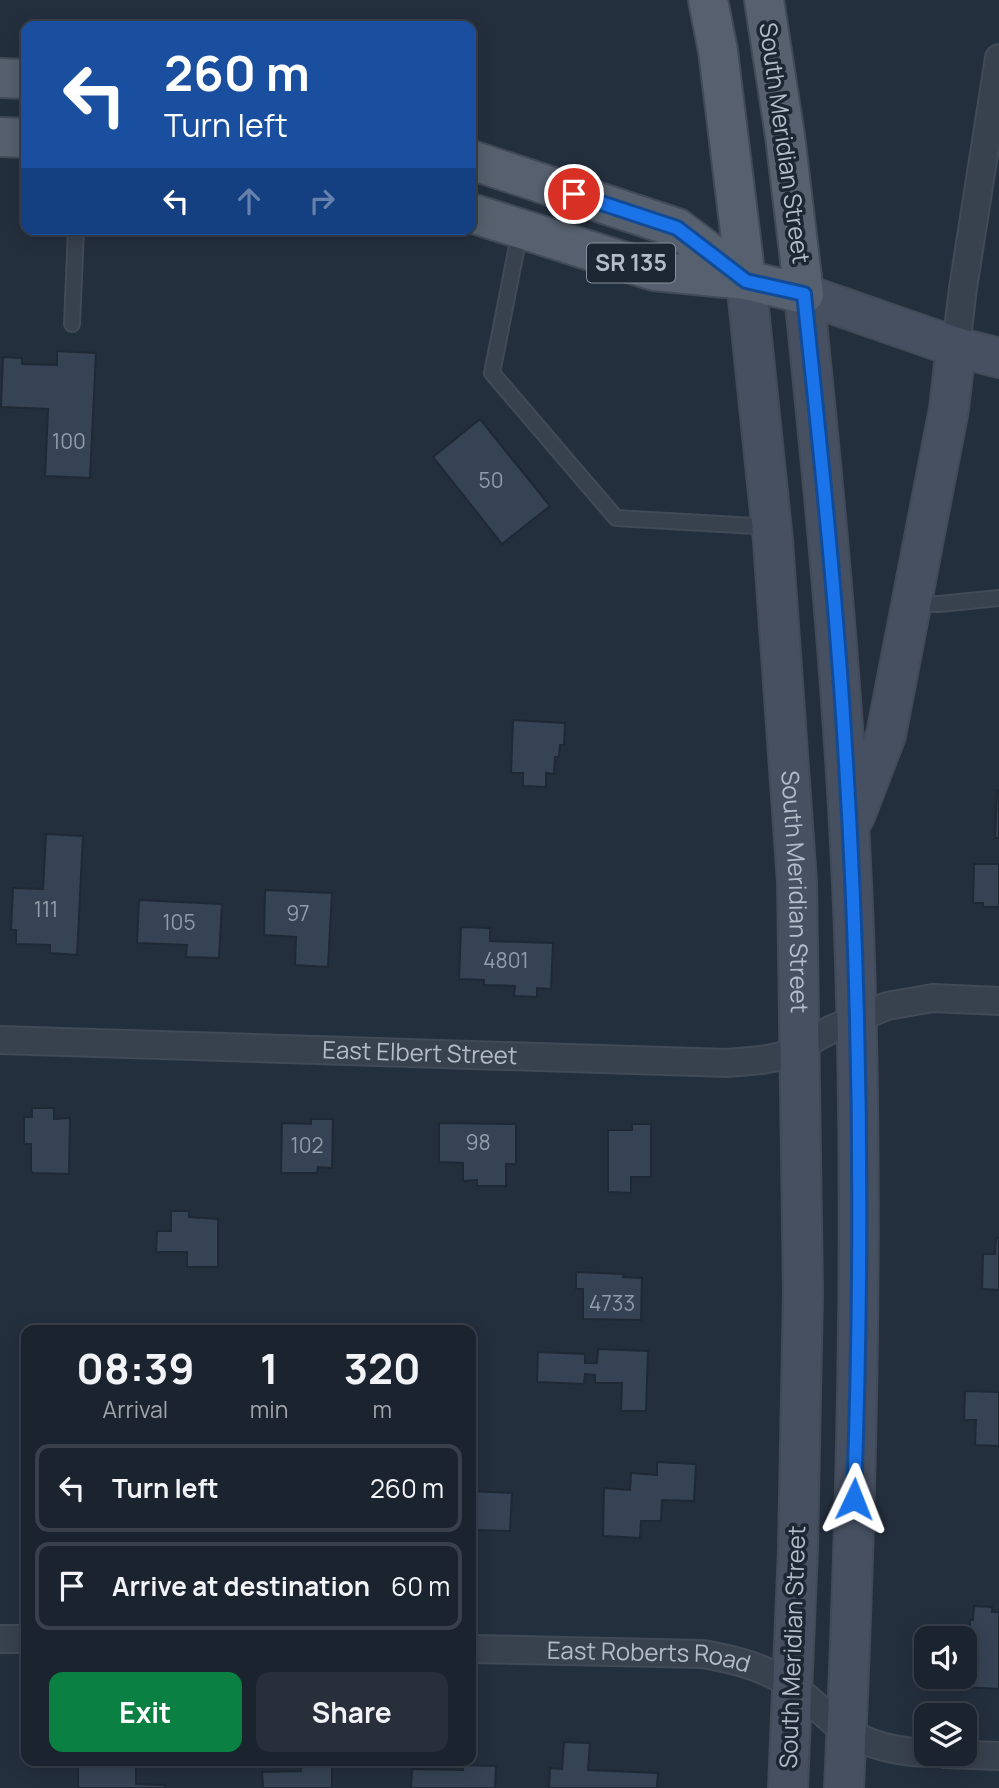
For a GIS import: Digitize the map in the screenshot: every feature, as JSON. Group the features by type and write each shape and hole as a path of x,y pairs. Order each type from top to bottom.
{"main road":[{"name":"South Meridian Street","path":"708,0 718,51 746,281 772,527 797,882 830,1031 858,1400 844,1788"},
{"name":"South Meridian Street","path":"764,0 785,136 804,294 835,596 849,830 803,1306 798,1549 804,1695 788,1788"},
{"path":"0,78 21,79"},
{"path":"0,137 21,138"},
{"name":"SR 135","path":"476,162 677,228 746,281"},
{"name":"SR 135","path":"476,215 653,271 746,281 804,294"},
{"path":"804,294 956,347 999,358"},
{"name":"South Meridian Street","path":"849,830 886,735 949,409 956,347"}],"street":[{"name":"South Meridian Street","path":"956,347 999,58"},
{"name":"East Elbert Street","path":"0,1040 727,1063 772,1058 887,1006 919,1000 999,1001"},
{"path":"0,1639 21,1639"},
{"name":"East Roberts Road","path":"476,1649 704,1654 739,1661 778,1677 847,1731 875,1746 914,1752"},
{"path":"977,1755 999,1756"}],"lane":[{"path":"520,228 492,373 615,518 772,527"},
{"path":"72,324 76,235"},
{"path":"910,604 999,598"}],"building":[{"path":"57,351 96,353 90,478 45,476 48,409 1,407 3,357 22,358 22,364 57,365"},
{"path":"480,419 550,506 502,544 433,457"},
{"path":"513,720 565,723 564,745 560,745 559,757 555,757 554,774 546,773 546,787 523,786 523,773 511,773"},
{"path":"997,790 999,838 995,838"},
{"path":"46,834 83,836 77,955 50,953 50,945 16,944 16,930 11,930 13,888 43,889"},
{"path":"974,864 999,864 999,907 983,907 983,903 973,903"},
{"path":"265,890 332,893 328,967 295,965 296,937 264,935"},
{"path":"139,900 222,904 219,958 186,957 187,945 137,943"},
{"path":"461,927 490,928 490,941 553,943 551,989 537,988 537,997 514,996 515,986 484,985 484,980 459,979"},
{"path":"32,1108 54,1108 54,1119 70,1118 69,1174 31,1171 31,1144 24,1144 24,1117 32,1117"},
{"path":"311,1119 333,1119 332,1168 318,1167 317,1173 281,1173 282,1123 311,1124"},
{"path":"439,1123 516,1124 516,1164 506,1164 506,1186 477,1186 477,1180 463,1181 463,1163 439,1162"},
{"path":"632,1124 651,1124 651,1177 631,1177 631,1193 608,1192 608,1130 632,1130"},
{"path":"171,1211 189,1211 189,1217 218,1219 218,1267 187,1267 187,1252 156,1252 157,1231 171,1231"},
{"path":"996,1238 999,1238 999,1290 982,1289 983,1254 995,1254"},
{"path":"576,1272 624,1274 623,1277 642,1278 641,1320 583,1319 583,1289 576,1289"},
{"path":"598,1349 648,1351 646,1411 621,1411 622,1383 595,1383 595,1375 585,1374 584,1384 537,1382 538,1352 585,1354 585,1363 597,1363"},
{"path":"965,1391 999,1392 999,1446 975,1445 976,1420 964,1420"},
{"path":"657,1462 696,1464 694,1501 662,1500 661,1521 641,1521 640,1538 603,1536 604,1488 630,1490 631,1473 657,1475"},
{"path":"476,1491 512,1493 510,1531 477,1530 476,1536"},
{"path":"974,1606 992,1607 992,1612 999,1612 999,1689 977,1688 977,1626 970,1626 970,1620 973,1620"},
{"path":"564,1742 590,1743 588,1770 658,1773 657,1788 549,1788 550,1768 562,1769"},
{"path":"78,1766 136,1766 136,1784 165,1785 165,1788 78,1788"},
{"path":"301,1766 332,1766 332,1788 263,1788 262,1772 301,1771"},
{"path":"463,1766 496,1766 495,1788 411,1788 412,1769 463,1770"}],"route":[{"path":"574,194 677,228 746,281 804,294 835,596 854,932 858,1400 854,1499"}]}
